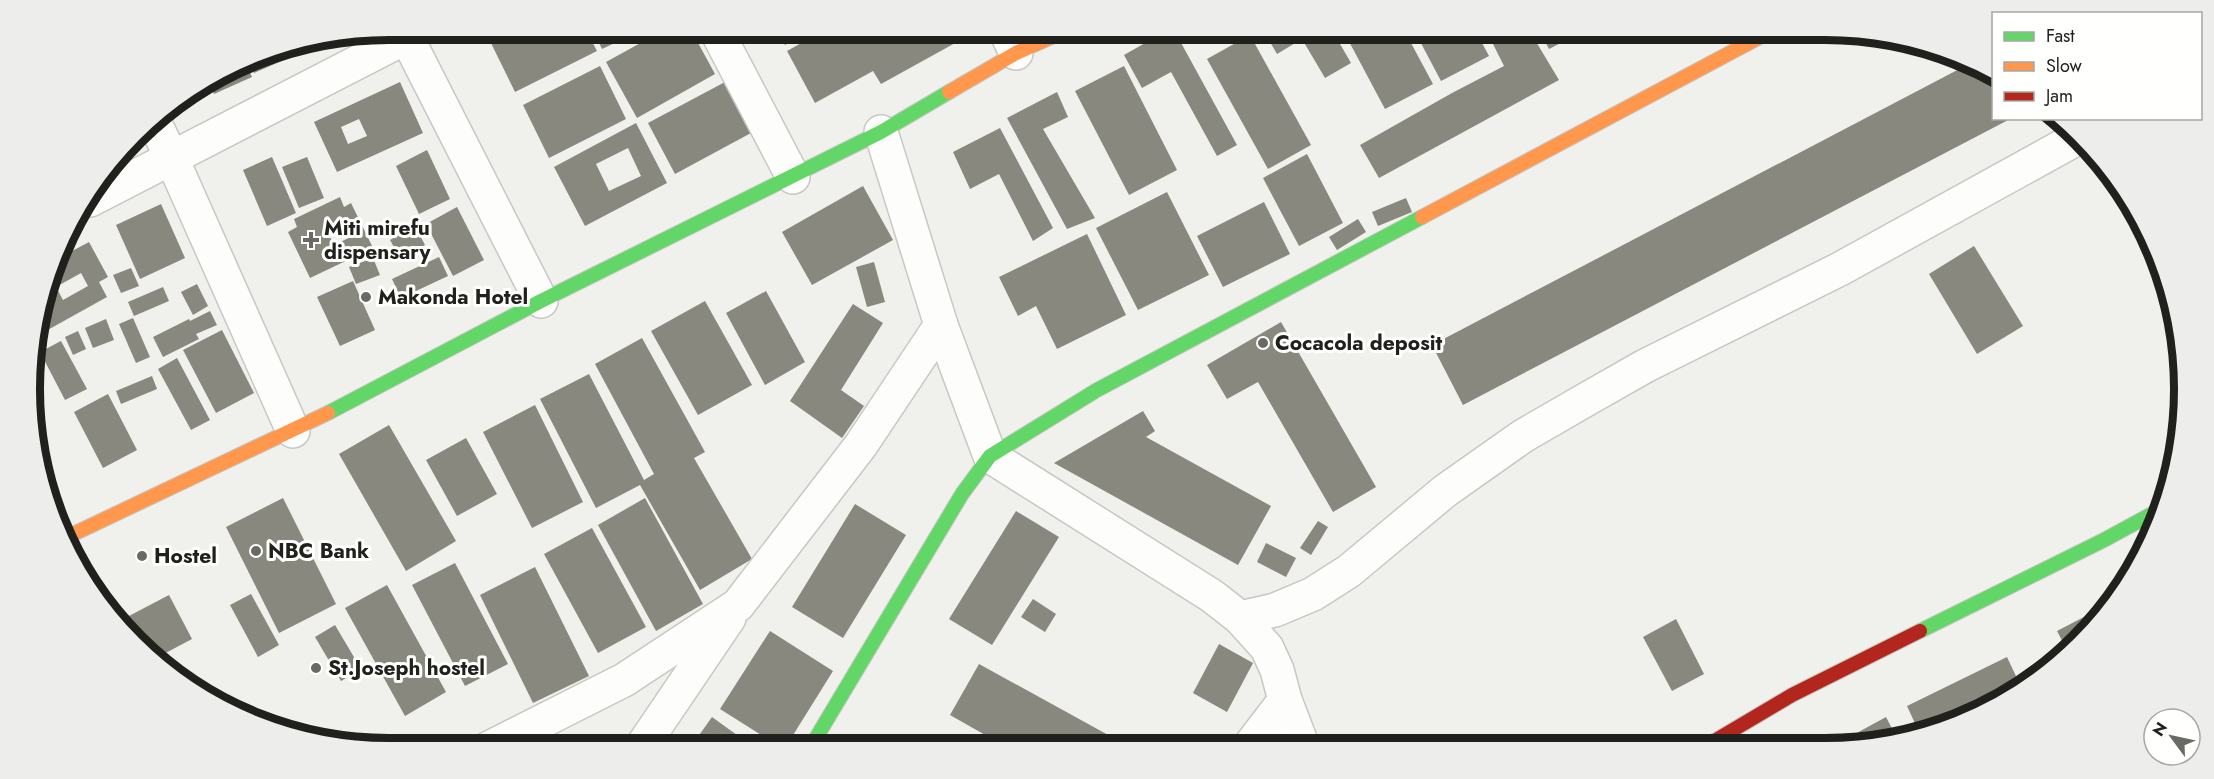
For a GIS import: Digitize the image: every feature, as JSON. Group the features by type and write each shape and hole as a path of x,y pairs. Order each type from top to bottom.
{"street":[{"path":"100,195 395,40"},
{"path":"414,40 541,301"},
{"path":"721,40 793,177"},
{"path":"816,738 962,494 990,456 1097,390 1754,40"},
{"path":"72,535 293,431 541,301 881,132 1011,41"},
{"path":"158,128 293,431"},
{"path":"881,132 941,326 990,456 1212,596 1240,618 1267,648 1277,670 1285,700 1300,738"},
{"path":"1240,618 1275,610 1313,594 1349,571 1445,491 1523,436 1606,388 1645,366 1839,269 2070,142"},
{"path":"648,738 738,605 861,445 941,326"},
{"path":"1719,738 1792,695 2150,515"},
{"path":"509,738 624,680 738,605"},
{"path":"1256,738 1285,700"}],"building":[{"path":"489,40 591,40 597,51 515,92"},
{"path":"598,40 621,40 602,49"},
{"path":"646,40 696,40 715,74 637,118 606,62"},
{"path":"782,40 794,40 785,45"},
{"path":"807,40 956,40 957,42 881,84 873,71 815,103 787,51"},
{"path":"1150,40 1179,40 1237,145 1217,156 1171,72 1142,88 1124,55"},
{"path":"1241,40 1253,40 1311,145 1268,169 1207,59"},
{"path":"1269,40 1300,40 1277,54"},
{"path":"1303,40 1338,40 1351,63 1325,78"},
{"path":"1348,40 1409,40 1433,84 1385,109"},
{"path":"1419,40 1480,40 1489,56 1441,81"},
{"path":"1491,40 1535,40 1559,80 1379,178 1360,145 1504,66"},
{"path":"1544,40 1567,40 1549,49"},
{"path":"292,54 293,56 254,73 252,69"},
{"path":"600,66 626,119 549,158 523,105"},
{"path":"1124,66 1177,170 1129,195 1075,91"},
{"path":"1961,68 1992,83 1992,120 2008,120 1463,405 1432,345"},
{"path":"249,70 252,77 214,94 212,89"},
{"path":"400,82 423,133 337,172 314,122","holes":["359,119 367,136 348,144 341,127"]},
{"path":"725,82 751,133 675,174 648,123"},
{"path":"1057,92 1068,117 1043,129 1095,218 1067,229 1007,118"},
{"path":"636,123 667,183 585,226 554,167","holes":["628,148 641,176 609,191 596,164"]},
{"path":"1000,128 1053,228 1033,241 999,174 970,189 953,152"},
{"path":"427,150 450,199 419,214 396,166"},
{"path":"1307,154 1343,223 1299,246 1263,178"},
{"path":"272,157 296,213 267,226 243,170"},
{"path":"307,157 324,198 299,208 282,167"},
{"path":"863,186 893,240 812,285 782,232"},
{"path":"1167,192 1209,275 1138,310 1096,228"},
{"name":"Miti mirefu dispensary","path":"340,197 344,207 351,203 373,248 310,278 288,232 297,227 294,219","holes":["351,222 357,234 334,245 328,233"]},
{"path":"1406,198 1412,212 1378,226 1372,212"},
{"path":"1264,202 1290,254 1223,287 1197,236"},
{"path":"161,204 185,258 140,279 116,225"},
{"path":"457,207 484,260 453,276 426,224"},
{"path":"1358,219 1366,232 1337,250 1329,237"},
{"path":"415,226 425,245 400,258 390,240"},
{"path":"1087,234 1126,315 1057,349 1036,306 1018,316 999,277"},
{"path":"89,242 108,277 99,282 107,297 45,331 52,299 59,277 68,253","holes":["81,273 88,286 63,300 56,287"]},
{"path":"1974,246 2023,326 1977,354 1929,274"},
{"path":"439,257 448,276 401,298 392,279"},
{"path":"373,258 380,275 356,284 349,267"},
{"path":"874,262 885,302 867,307 856,267"},
{"path":"131,268 139,286 121,293 113,275"},
{"path":"353,281 375,330 340,346 317,297"},
{"path":"197,284 208,306 193,315 181,292"},
{"path":"163,287 169,301 134,316 128,302"},
{"path":"766,291 805,362 765,385 726,313"},
{"path":"705,301 752,385 698,415 651,331"},
{"path":"853,304 883,323 841,390 864,406 842,438 790,401"},
{"path":"210,311 217,325 196,334 199,339 163,357 153,337"},
{"path":"133,318 150,357 136,363 119,324"},
{"path":"106,319 114,340 93,348 85,328"},
{"path":"1281,322 1376,487 1333,512 1258,382 1227,399 1207,365"},
{"path":"222,330 254,393 216,413 183,350"},
{"path":"78,331 86,349 73,355 65,337"},
{"path":"642,338 705,452 694,458 752,559 700,590 640,485 596,508 540,399 589,374 644,480 654,474 595,364"},
{"path":"61,341 87,389 65,400 42,356 42,351"},
{"path":"177,358 210,420 191,430 158,369"},
{"path":"152,376 157,389 121,404 116,391"},
{"path":"108,394 137,450 103,468 74,412"},
{"path":"535,405 583,502 532,528 483,432"},
{"path":"1143,411 1155,431 1146,437 1271,506 1238,565 1054,463"},
{"path":"389,425 456,541 406,571 339,454"},
{"path":"466,438 497,494 457,516 426,460"},
{"path":"283,498 336,604 279,633 226,527"},
{"path":"645,498 703,604 656,631 598,525"},
{"path":"855,504 906,535 843,638 792,607"},
{"path":"1016,511 1059,537 992,645 949,619"},
{"path":"1318,521 1328,527 1311,555 1300,548"},
{"path":"592,528 646,627 598,653 544,554"},
{"path":"1266,543 1296,558 1286,577 1257,562"},
{"path":"455,563 508,664 465,686 412,585"},
{"path":"535,567 589,676 533,703 480,595"},
{"path":"387,585 446,692 405,716 345,608"},
{"path":"251,594 279,645 258,657 230,605"},
{"path":"169,595 192,639 162,655 130,623 127,617"},
{"path":"1033,599 1056,614 1045,632 1021,617"},
{"path":"2093,612 2064,643 2057,631"},
{"path":"1676,619 1704,674 1672,691 1643,637"},
{"path":"335,625 361,669 341,681 315,637"},
{"path":"770,631 833,671 791,738 766,738 720,709"},
{"path":"1219,644 1253,663 1227,712 1193,693"},
{"path":"2007,657 2018,680 1979,703 1916,727 1907,706"},
{"path":"979,664 1114,738 990,738 950,715"},
{"path":"712,717 741,738 697,738"},
{"path":"1886,717 1894,732 1870,736 1848,738"}],"traffic: fast":[{"path":"328,413 541,301 881,132 949,92"},
{"path":"816,738 962,494 990,456 1097,390 1422,217"},
{"path":"1920,631 2150,515"}],"traffic: slow":[{"path":"949,92 1016,53 1045,40"},
{"path":"1422,217 1754,40"},
{"path":"72,535 328,413"}],"traffic: jam":[{"path":"1719,738 1792,695 1920,631"}],"place":[{"name":"Miti mirefu dispensary","path":"311,240"},
{"name":"Makonda Hotel","path":"366,297"},
{"name":"Cocacola deposit","path":"1263,343"},
{"name":"NBC Bank","path":"256,551"},
{"name":"Hostel","path":"142,556"},
{"name":"St.Joseph hostel","path":"316,668"}]}
